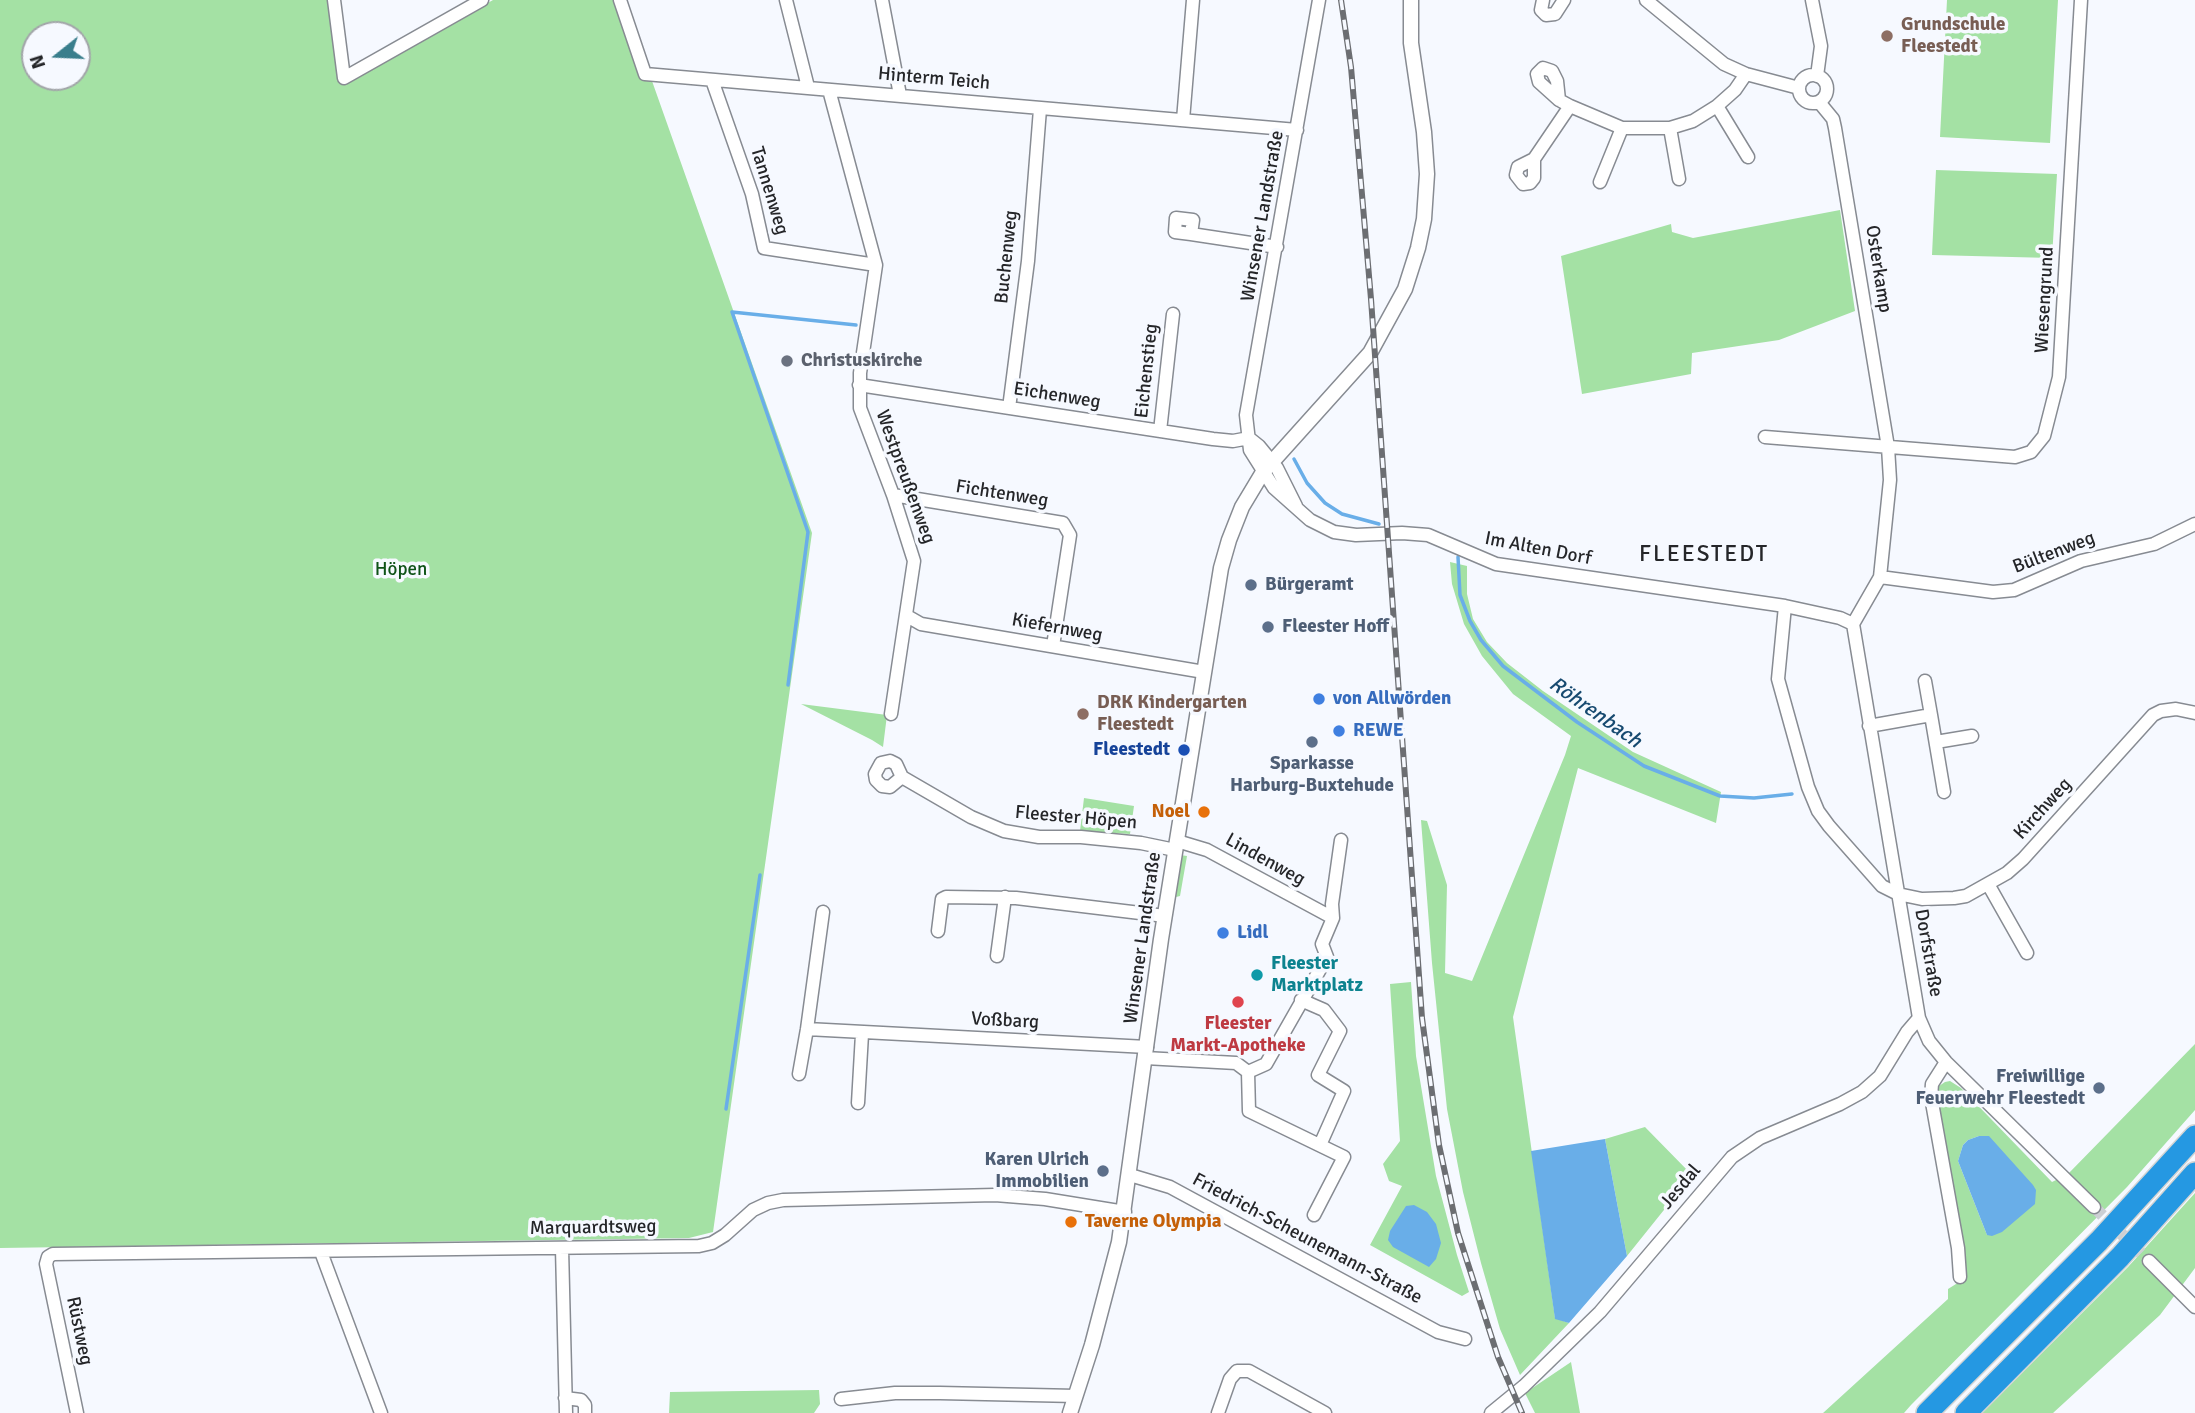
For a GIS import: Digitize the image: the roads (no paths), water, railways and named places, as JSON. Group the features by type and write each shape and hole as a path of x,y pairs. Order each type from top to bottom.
{"highway":[{"path":"1927,1413 2099,1241 2195,1136"},
{"path":"1966,1413 2120,1257 2195,1173"}],"street":[{"path":"334,0 344,78 482,0"},
{"name":"Hinterm Teich","path":"620,0 645,74 1297,130"},
{"path":"786,0 808,88"},
{"path":"882,0 900,95"},
{"path":"1183,120 1193,0"},
{"name":"Winsener Landstraße","path":"1267,466 1250,450 1246,415 1319,0"},
{"name":"Winsener Landstraße","path":"1070,1413 1107,1295 1125,1212 1165,916 1221,568 1229,540 1239,514 1267,466 1370,354 1405,289 1418,248 1427,174 1424,132 1411,43 1411,0"},
{"path":"1543,0 1541,10 1546,15 1555,14 1564,0"},
{"path":"1646,0 1724,64 1746,74 1799,88 1805,78 1817,76"},
{"name":"Osterkamp","path":"1799,88 1800,94 1808,102 1819,102 1825,96 1827,88 1824,80 1817,76 1821,46 1812,0"},
{"name":"Wiesengrund","path":"1888,447 2015,457 2031,452 2044,436 2059,377 2081,0"},
{"path":"1534,159 1564,103 1622,128 1670,128 1693,121 1717,106 1735,90 1746,74"},
{"name":"Tannenweg","path":"712,80 752,194 764,248 876,265"},
{"name":"Westpreußenweg","path":"829,90 876,265 859,385 860,408 893,495 914,561 891,714"},
{"name":"Osterkamp","path":"1819,102 1833,119 1835,128 1888,447 1889,480 1880,577 1853,624"},
{"path":"1717,106 1748,157"},
{"name":"Buchenweg","path":"1009,408 1028,261 1041,109"},
{"path":"1600,182 1622,128"},
{"path":"1670,128 1679,179"},
{"path":"1191,234 1277,247"},
{"name":"Eichenstieg","path":"1160,431 1173,314"},
{"name":"Eichenweg","path":"859,385 1225,441 1249,438"},
{"path":"1765,437 1888,447"},
{"name":"Im Alten Dorf","path":"1267,466 1274,488 1319,526 1335,533 1428,535 1496,564 1785,606 1840,618 1853,624"},
{"name":"Fichtenweg","path":"893,495 1063,523 1070,535 1053,646"},
{"name":"Bültenweg","path":"1880,577 1993,592 2014,590 2081,561 2154,544 2195,524"},
{"path":"1785,606 1778,679 1808,787 1818,811 1829,826 1882,886 1898,894"},
{"name":"Kiefernweg","path":"906,616 921,624 1204,672"},
{"name":"Dorfstraße","path":"1853,624 1919,1018 1929,1041 1946,1062 2094,1207"},
{"path":"1925,681 1944,792"},
{"name":"Kirchweg","path":"1898,894 1922,898 1954,898 1966,896 1988,884 2023,859 2153,715 2161,710 2176,709 2195,713"},
{"path":"1869,726 1931,715"},
{"path":"1936,742 1972,736"},
{"name":"Fleester Höpen","path":"902,777 997,829 1039,838 1081,837 1176,846"},
{"name":"Lindenweg","path":"1301,1000 1327,957 1322,944 1333,918 1332,904 1341,840"},
{"name":"Lindenweg","path":"1176,846 1207,850 1333,918"},
{"path":"1988,884 2026,953"},
{"path":"938,931 942,899 1005,897 1165,916"},
{"path":"997,956 1005,897"},
{"path":"799,1074 823,912"},
{"path":"1314,1215 1344,1157 1249,1111 1248,1072 1266,1064 1301,1000 1324,1010 1340,1031 1318,1075 1344,1091 1320,1145"},
{"name":"Jesdal","path":"1491,1413 1524,1386 1600,1312 1732,1157 1760,1138 1862,1092 1880,1076 1907,1032 1919,1018"},
{"name":"Voßbarg","path":"807,1029 1146,1052 1236,1063 1248,1072"},
{"path":"858,1103 862,1034"},
{"path":"1946,1062 1932,1084 1931,1097 1958,1248 1960,1277"},
{"name":"Friedrich-Scheunemann-Straße","path":"1130,1175 1170,1187 1438,1332 1465,1339"},
{"name":"Marquardtsweg","path":"48,1257 53,1254 699,1246 712,1243 725,1235 753,1210 783,1200 995,1195 1045,1199 1125,1212"},
{"path":"562,1248 566,1413"},
{"path":"321,1252 380,1413"},
{"name":"Rüstweg","path":"48,1257 46,1264 77,1413"},
{"path":"2149,1261 2195,1307"},
{"path":"1218,1413 1230,1380 1237,1371 1249,1370 1325,1413"},
{"path":"841,1399 906,1393 1076,1396"},
{"path":"565,1398 582,1400 585,1413"}],"water":[{"path":"1979,1136 1989,1136 2036,1190 2035,1204 2002,1232 1992,1236 1987,1235 1958,1161 1963,1145"},
{"path":"1605,1139 1627,1256 1569,1323 1555,1319 1531,1151"},
{"path":"1414,1205 1427,1212 1436,1224 1441,1243 1436,1259 1429,1267 1393,1247 1388,1240 1390,1231 1406,1206"}],"waterway":[{"path":"788,685 808,532 732,312 856,325"},
{"name":"Röhrenbach","path":"1294,459 1307,483 1325,503 1342,514 1379,524"},
{"name":"Röhrenbach","path":"1458,557 1460,595 1481,640 1503,666 1577,722 1644,766 1720,796 1754,798 1792,794"},
{"path":"726,1109 760,875"}],"tunnel":[{"path":"2094,1207 2149,1261"}],"railway":[{"path":"1341,0 1351,67 1371,299 1422,1018 1439,1145 1458,1233 1498,1357 1522,1413"}],"place":[{"name":"Grundschule Fleestedt","path":"1887,36"},
{"name":"Christuskirche","path":"787,361"},
{"name":"Bürgeramt","path":"1251,585"},
{"name":"Fleester Hoff","path":"1268,627"},
{"name":"von Allwörden","path":"1319,699"},
{"name":"DRK Kindergarten Fleestedt","path":"1083,714"},
{"name":"REWE","path":"1339,731"},
{"name":"Sparkasse Harburg-Buxtehude","path":"1312,742"},
{"name":"Fleestedt","path":"1184,750"},
{"name":"Noel","path":"1204,812"},
{"name":"Lidl","path":"1223,933"},
{"name":"Fleester Marktplatz","path":"1257,975"},
{"name":"Fleester Markt-Apotheke","path":"1238,1002"},
{"name":"Freiwillige Feuerwehr Fleestedt","path":"2099,1088"},
{"name":"Karen Ulrich Immobilien","path":"1103,1171"},
{"name":"Taverne Olympia","path":"1071,1222"}],"district":[{"name":"FLEESTEDT","path":"1704,555"}],"park label":[{"name":"Höpen","path":"401,570"}]}
